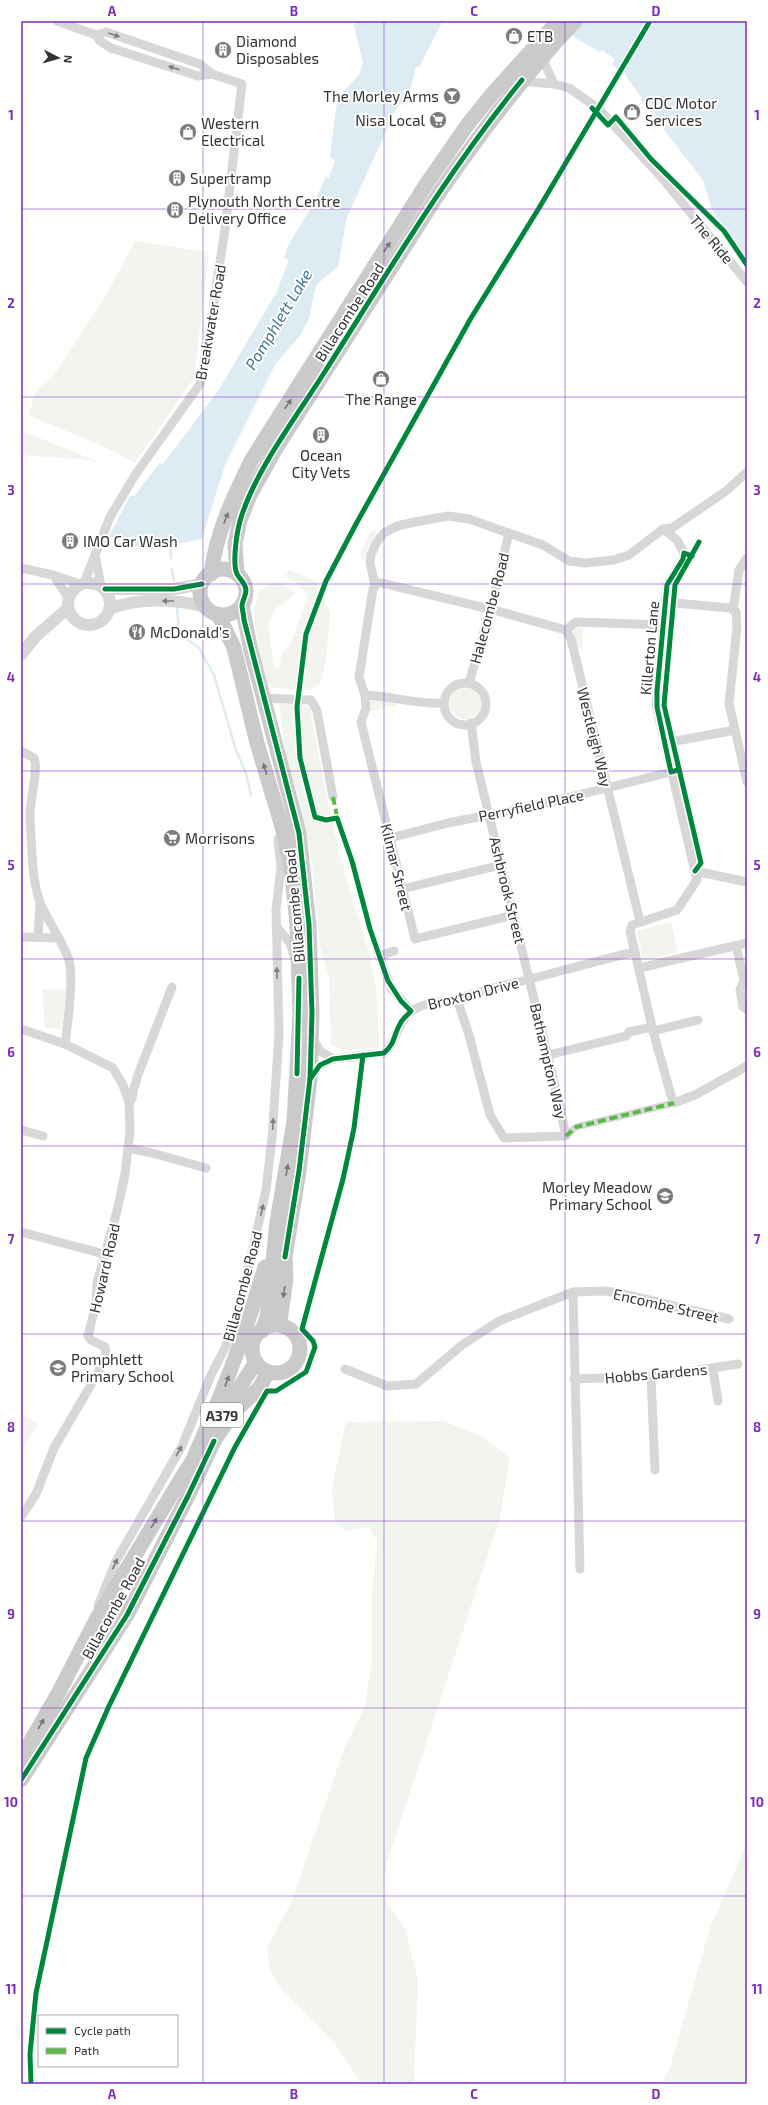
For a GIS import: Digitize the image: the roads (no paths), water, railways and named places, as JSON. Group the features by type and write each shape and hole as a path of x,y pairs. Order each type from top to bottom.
{"main road":[{"path":"535,54 558,21"},
{"path":"535,54 574,21"},
{"name":"Billacombe Road","path":"207,579 219,537 236,492 364,310 443,187 498,109 522,80 535,54"},
{"name":"Billacombe Road","path":"237,574 235,544 240,520 267,449 346,312 427,184 468,124 535,54"},
{"path":"346,312 364,310"},
{"path":"221,569 229,570 237,574 243,580 246,588 246,597 242,605 236,611 227,615 212,611 202,600 201,592 207,579 221,569"},
{"name":"Billacombe Road","path":"242,605 263,698 292,804 305,877 312,978 310,1079 299,1171 285,1257 286,1279 280,1321 282,1326 274,1326 262,1331"},
{"name":"Billacombe Road","path":"21,1758 83,1646 108,1592 256,1362 253,1347 255,1339 262,1331 267,1316 277,1222 294,1121 298,1052 299,970 297,925 292,875 283,830 275,807 234,648 212,611"},
{"name":"Billacombe Road","path":"189,1468 220,1402 254,1304 277,1222"},
{"path":"256,1362 268,1372 284,1372 291,1368 299,1356 298,1341 289,1329 282,1326"},
{"name":"Billacombe Road","path":"21,1780 127,1615 188,1496 214,1441 232,1414 260,1387 268,1372"},
{"name":"A379","path":"108,1592 117,1601 127,1602 155,1559"},
{"name":"A379","path":"83,1646 106,1615 117,1611 127,1615"}],"street":[{"path":"57,21 96,35 106,32 200,64 212,74"},
{"path":"96,35 100,41 111,48 198,76 212,74"},
{"path":"535,54 545,64 554,84"},
{"name":"Breakwater Road","path":"82,583 110,517 135,475 200,384 210,335 225,229 242,84 212,74"},
{"name":"The Ride","path":"522,80 554,84 569,88 599,109 662,178 747,282"},
{"name":"Billacombe Road","path":"449,153 495,100 512,84 522,80"},
{"path":"664,625 576,622 566,630 490,609 382,583 375,585 372,577 371,554 376,543 384,533 397,526 448,516 469,519 543,545 570,561 585,563 614,560 629,555 663,528 672,528 726,491 747,472"},
{"name":"Killerton Lane","path":"640,921 674,913 697,880 656,705 664,625 664,602 667,585 683,558 684,553 677,540 663,528"},
{"name":"Halecombe Road","path":"470,683 509,533"},
{"path":"45,628 75,621 81,624 94,624 104,618 109,609 110,602 103,588 95,554"},
{"path":"747,558 738,570 733,610 737,618 729,704 747,779"},
{"path":"21,568 82,583 95,583 103,588 174,589 207,579"},
{"path":"53,575 68,602 75,621"},
{"path":"21,656 35,637 68,602 75,587 82,583"},
{"name":"Kilmar Street","path":"375,585 359,677 366,695 366,708 361,722 415,939 514,915"},
{"path":"109,609 126,603 166,600 178,601 212,611"},
{"path":"664,602 733,610"},
{"name":"Westleigh Way","path":"566,630 571,639 640,921"},
{"path":"464,683 470,683 481,690 485,703 482,715 471,724 465,725 454,722 446,712 444,703 446,695 453,686 464,683"},
{"path":"366,695 418,703 444,703"},
{"path":"263,698 311,700 317,711 333,797"},
{"name":"Ashbrook Street","path":"471,724 475,757 530,983"},
{"path":"665,743 735,730"},
{"path":"21,751 34,758 36,764 30,813 35,872 41,903 70,964 69,1014 65,1044"},
{"name":"Perryfield Place","path":"390,838 489,814 534,806 671,772"},
{"name":"Billacombe Road","path":"108,1592 116,1561 182,1446 226,1346 241,1301 266,1190 272,1138 278,1034 276,910 281,867 275,807"},
{"path":"402,889 501,865"},
{"path":"696,871 747,882"},
{"path":"38,937 41,903"},
{"path":"640,921 632,925 630,931 653,1029 674,1103"},
{"name":"Billacombe Road","path":"276,926 290,943 299,970"},
{"path":"21,937 58,938"},
{"path":"639,968 747,943"},
{"path":"375,944 391,988 411,1011"},
{"path":"736,946 744,980 740,990 743,1007 747,1010"},
{"path":"379,956 394,951"},
{"name":"Broxton Drive","path":"310,1079 320,1066 333,1059 384,1052 390,1048 396,1037 400,1024 411,1011 442,1001 530,983 589,962 635,952"},
{"name":"Bathampton Way","path":"530,983 566,1136"},
{"path":"129,1102 132,1098 139,1072 172,987"},
{"path":"457,999 469,1035 490,1115 504,1138 566,1136 576,1127 674,1103 702,1092 747,1066"},
{"path":"548,1055 626,1036 629,1032 698,1020"},
{"name":"Howard Road","path":"21,1029 65,1044 112,1068 122,1083 129,1102 128,1148 117,1211 97,1283 96,1304 88,1336 91,1340 106,1347 106,1354 99,1371 54,1448 36,1494 21,1517"},
{"path":"311,1036 320,1051 333,1059"},
{"path":"21,1130 43,1136"},
{"path":"128,1148 206,1168"},
{"path":"21,1232 104,1254"},
{"name":"Encombe Street","path":"345,1369 387,1386 416,1384 462,1345 498,1321 574,1292 604,1291 619,1293 729,1319"},
{"path":"574,1292 574,1375 580,1568"},
{"name":"Hobbs Gardens","path":"574,1375 651,1376 713,1369 738,1364"},
{"path":"713,1369 718,1401"},
{"path":"651,1376 655,1470"}],"water":[{"name":"Pomphlett Lake","path":"353,21 443,21 419,67 416,67 406,105 399,103 347,217 338,267 316,285 309,319 299,337 276,363 225,465 202,539 153,549 140,549 140,547 109,536 130,496 134,496 160,463 163,464 218,391 276,293 289,260 284,258 288,246 313,204 326,177 329,178 335,161 330,157 336,107 341,94 359,75 363,63"},
{"path":"546,21 747,21 747,259 712,210 703,180 641,100 642,98 624,73 612,65 615,59 602,50 600,52"}],"waterway":[{"path":"170,543 171,558"},
{"path":"172,569 174,581"},
{"path":"177,608 179,630 183,636 199,648 214,675 235,747 246,774 251,795"}],"place":[{"name":"ETB","path":"514,36"},
{"name":"Diamond Disposables","path":"223,50"},
{"name":"The Morley Arms","path":"452,96"},
{"name":"CDC Motor Services","path":"632,112"},
{"name":"Nisa Local","path":"438,120"},
{"name":"Western Electrical","path":"188,132"},
{"name":"Supertramp","path":"177,178"},
{"name":"Plynouth North Centre Delivery Office","path":"175,210"},
{"name":"The Range","path":"381,379"},
{"name":"Ocean City Vets","path":"321,435"},
{"name":"IMO Car Wash","path":"70,541"},
{"name":"McDonald's","path":"137,632"},
{"name":"Morrisons","path":"172,838"},
{"name":"Morley Meadow Primary School","path":"665,1196"},
{"name":"Pomphlett Primary School","path":"58,1368"}]}
